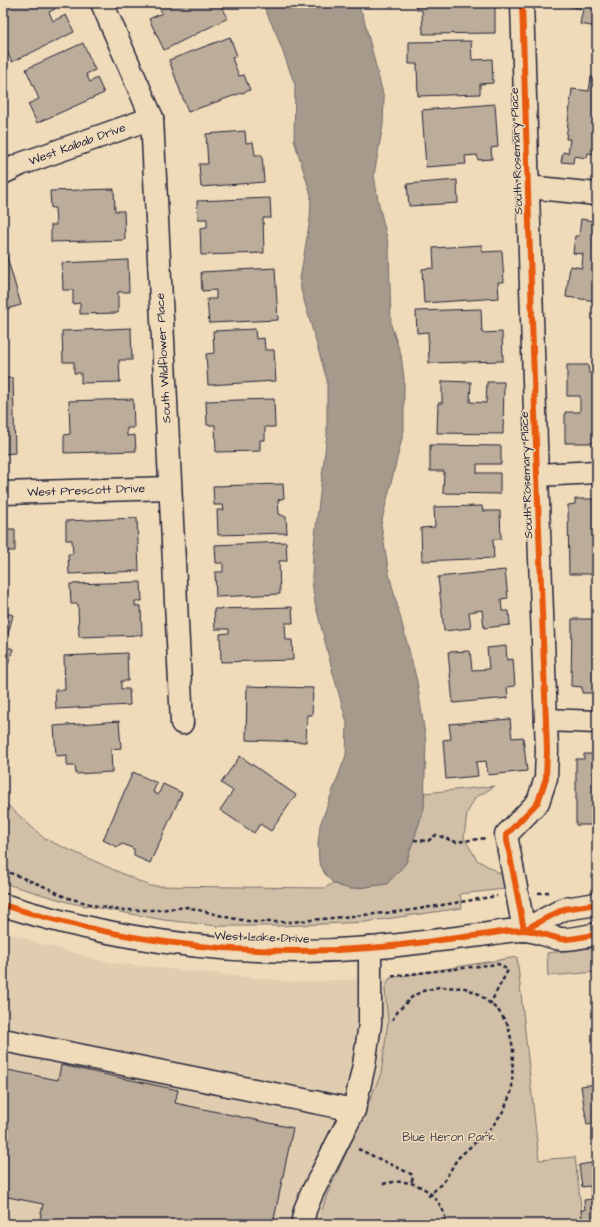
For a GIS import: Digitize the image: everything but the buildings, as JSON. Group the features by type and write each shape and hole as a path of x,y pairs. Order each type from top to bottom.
{"street":[{"name":"South Wildflower Place","path":"102,3 152,118 182,723"},
{"name":"South Rosemary Place","path":"506,835 538,802 546,778 548,750 537,475 522,3"},
{"name":"West Kaibab Drive","path":"3,173 21,164 152,118"},
{"path":"528,186 597,194"},
{"path":"537,475 597,472"},
{"name":"West Prescott Drive","path":"3,493 170,488"},
{"path":"546,720 597,722"},
{"path":"506,835 524,930"},
{"name":"West Lake Drive","path":"524,930 564,909 597,904"},
{"name":"West Lake Drive","path":"3,906 85,928 134,937 201,946 251,950 300,951 370,948 524,930 563,939 597,934"},
{"path":"302,1224 305,1210 312,1193 354,1110 364,1065 370,1024 370,948"},
{"path":"3,1040 354,1110"}],"path":[{"path":"414,840 428,840 436,835 456,842 506,835"},
{"path":"3,870 48,888 65,897 97,906 119,910 159,910 187,907 230,918 254,922 290,922 406,911 502,896 554,891"},
{"path":"389,976 498,964 508,970 490,1004"},
{"path":"391,1021 398,1011 413,996 423,991 439,987 465,988 479,994 498,1010 508,1025 513,1048 512,1090 504,1110 492,1127 457,1159 445,1180 428,1197"},
{"path":"351,1146 411,1174 413,1177 411,1183"},
{"path":"384,1184 393,1181 411,1183 432,1193 442,1208 448,1224"}],"shaded area":[{"path":"262,3 357,3 363,15 384,98 383,125 374,175 389,247 391,325 401,355 404,378 404,430 381,524 389,574 417,681 426,742 424,808 406,863 387,884 351,889 333,883 325,874 319,862 318,845 320,825 346,755 347,723 315,603 312,581 313,553 327,434 327,380 301,290 300,279 310,219 311,195 294,140 295,85 276,33"},
{"path":"3,931 45,945 112,963 294,982 390,978 385,989 388,1022 381,1074 326,1197 318,1224 3,1224"}],"green space":[{"path":"495,786 475,798 467,813 464,838 477,860 503,875 505,889 460,894 462,908 365,922 279,926 218,926 164,920 71,903 3,883 3,801 45,839 150,886 325,888 333,883 351,889 386,884 406,863 424,808 424,793"},
{"path":"597,947 597,972 548,976 547,953"},
{"name":"Blue Heron Park","path":"517,957 539,1160 575,1157 583,1224 318,1224 326,1197 381,1074 388,1022 385,989 390,978"}],"cycle path":[{"path":"522,3 547,750 546,778 538,802 506,835 524,930"},
{"path":"524,930 564,909 597,904"},
{"path":"3,905 48,918 138,938 230,949 323,951 370,948 518,930 528,930 561,939 597,934"}]}
